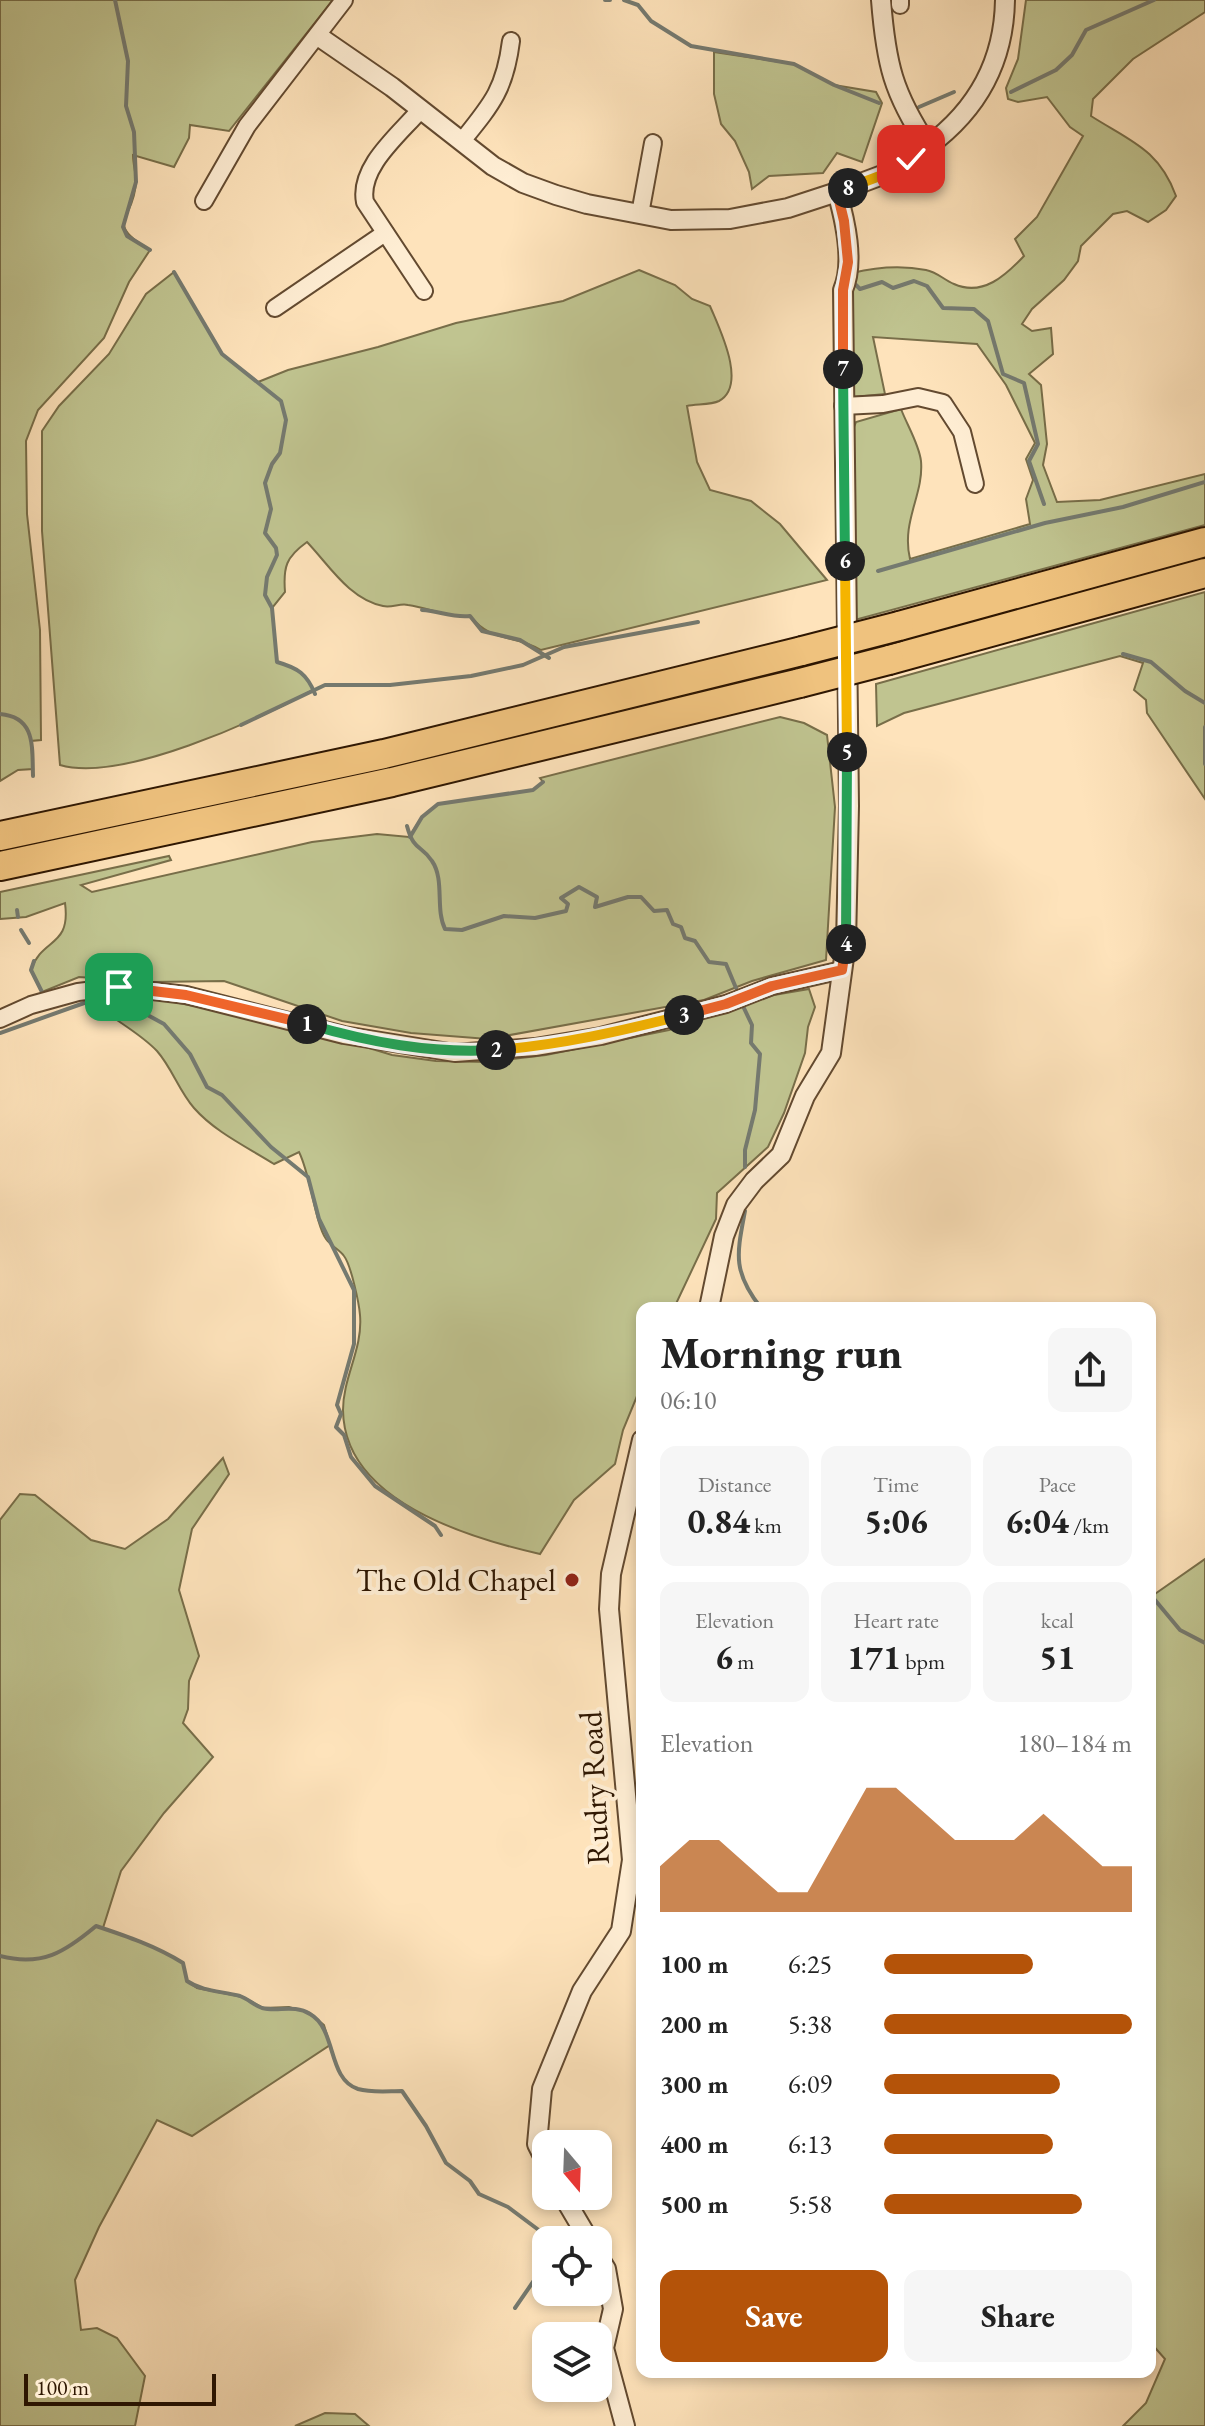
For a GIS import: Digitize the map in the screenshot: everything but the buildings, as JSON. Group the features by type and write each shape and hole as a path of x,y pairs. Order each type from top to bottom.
{"highway":[{"path":"0,836 384,754 899,626 1205,542"},
{"path":"0,866 407,778 800,683 1205,573"}],"street":[{"path":"204,201 247,126 344,0"},
{"path":"881,0 883,36 895,89 928,146"},
{"path":"318,36 421,109 493,166 523,183 587,204 671,220 730,219 788,208 837,192 885,174 928,146 961,118 983,87 998,53 1005,0"},
{"path":"462,141 495,100 507,72 511,41"},
{"path":"421,109 365,180 365,202 424,291"},
{"path":"640,214 653,143"},
{"path":"710,1302 724,1236 736,1205 754,1181 781,1155 805,1096 831,1053 846,943 849,820 843,290 848,262 844,221 837,192"},
{"path":"275,308 385,233"},
{"path":"843,406 883,404 918,397 943,403 962,432 975,484"},
{"path":"0,1019 31,1005 78,992 119,987 186,995 344,1035 455,1053 535,1047 601,1036 726,1004 772,986 842,970"},
{"name":"Rudry Road","path":"538,2130 542,2089 582,1991 621,1931 632,1860 609,1609 611,1574 636,1466"},
{"path":"612,2303 604,2348 625,2426"}],"green space":[{"path":"0,0 333,0 229,131 190,125 189,138 174,167 133,155 136,181 124,226 127,233 150,250 129,282 104,338 38,410 26,441 27,514 40,630 41,740 31,741 33,769 18,770 0,781"},
{"path":"1026,0 1205,0 1205,12 1133,59 1093,99 1091,116 1152,157 1169,180 1176,196 1166,210 1148,222 1127,211 1113,214 1081,246 1078,261 1064,280 1032,309 1022,324 1032,331 1051,328 1053,354 1029,374 1041,385 1047,444 1043,465 1057,502 1100,500 1205,474 1205,525 851,621 850,436 856,422 901,409 915,441 921,473 908,532 910,559 1030,524 1026,499 1033,480 1026,459 1035,443 1006,385 977,344 873,337 885,394 854,397 851,391 852,273 880,268 907,268 930,271 965,287 975,288 993,282 1024,256 1015,239 1037,217 1083,136 1070,127 1047,97 1018,102 1008,99 1006,88 1018,59"},
{"path":"714,52 794,64 834,85 876,92 882,103 862,162 837,153 823,173 769,176 752,189 749,172 735,141 721,124 714,94"},
{"path":"639,270 675,285 692,299 710,306 729,356 731,382 727,393 716,402 687,406 697,462 710,490 751,501 780,524 827,580 541,650 495,635 470,616 371,602 340,580 307,542 287,563 285,592 272,608 277,662 299,672 313,690 225,732 153,757 86,768 60,765 42,531 42,431 59,406 109,354 146,294 174,272 222,354 258,382 288,370 456,323 563,301"},
{"path":"1205,592 1205,799 1147,713 1146,700 1134,690 1143,663 1120,656 904,713 877,726 876,684"},
{"path":"780,717 804,723 827,735 835,807 826,960 752,981 704,1000 488,1039 411,1033 342,1021 224,981 152,982 79,977 42,992 31,970 36,959 64,928 65,903 26,917 0,919 0,892 169,856 171,860 81,885 92,892 312,842 377,834 409,837 422,817 438,804 533,790 543,782 540,778"},
{"path":"809,989 815,1007 808,1027 805,1053 784,1113 768,1147 717,1193 716,1219 677,1302 636,1302 636,1399 623,1430 615,1464 574,1500 540,1554 479,1538 415,1510 387,1491 364,1469 349,1442 343,1410 360,1327 356,1293 347,1261 322,1232 299,1152 274,1164 221,1132 194,1108 157,1051 90,998 127,993 293,1025 392,1055 436,1061 487,1062 546,1055 669,1030 774,995"},
{"path":"223,1458 229,1474 192,1529 179,1590 199,1656 189,1681 188,1709 183,1723 213,1757 164,1813 121,1871 103,1928 183,1963 187,1981 197,1988 243,1997 263,2008 289,2007 310,2013 324,2025 330,2045 192,2136 157,2120 99,2227 75,2280 81,2330 97,2328 117,2338 145,2376 135,2426 0,2426 0,1520 20,1494 35,1495 91,1540 125,1549 168,1519"},
{"path":"1205,1559 1205,2426 1123,2426 1146,2403 1165,2359 1156,2349 1156,1593"},
{"path":"325,2413 355,2414 369,2426 295,2426"}],"waterway":[{"path":"115,0 128,61 126,106 134,132 136,182 123,227 127,236 150,250"},
{"path":"605,0 610,0"},
{"path":"624,0 638,5 651,21 691,46 794,64 834,85 879,103"},
{"path":"1011,92 1056,70 1072,55 1086,30 1154,0"},
{"path":"919,107 954,92"},
{"path":"174,272 222,354 281,401 286,420 280,453 265,483 271,509 265,533 276,548 277,555 267,577 265,595 272,608 277,662 301,673 315,694"},
{"path":"856,285 860,289 882,282 893,288 914,281 927,286 943,308 974,309 988,321 1003,374 1024,383 1038,444 1029,461 1044,504"},
{"path":"878,571 1045,523 1123,507 1205,482"},
{"path":"422,610 470,616 482,631 520,640 549,658"},
{"path":"241,725 325,685 390,685 471,676 523,665 564,647 698,622"},
{"path":"1123,654 1151,662 1185,691 1205,703"},
{"path":"0,714 12,716 26,727 32,744 33,776"},
{"path":"1205,727 1205,764"},
{"path":"410,837 422,817 438,804 533,790 543,782"},
{"path":"407,826 412,840 436,869 445,929 462,930 504,916 535,918 566,911 568,904 561,898 579,887 597,897 595,907 628,897 641,897 654,911 667,910 673,924 681,927 685,938 695,941 709,962 726,964 736,988"},
{"path":"17,910 18,917"},
{"path":"21,930 29,943"},
{"path":"34,961 31,970 42,992"},
{"path":"0,1033 87,1002 106,1001 142,1012 164,1024 190,1054 207,1087 222,1095 271,1147 308,1177 319,1219 354,1290 354,1344 337,1405 341,1414 336,1427 344,1435 351,1457 375,1486 435,1526 441,1535"},
{"path":"742,1004 752,1025 751,1043 760,1054 755,1110 745,1150 745,1167"},
{"path":"745,1211 739,1262 745,1283 757,1302"},
{"path":"1156,1601 1180,1630 1205,1643"},
{"path":"0,1956 28,1960 52,1955 96,1926 152,1946 183,1963 187,1981 200,1987 240,1996 262,2008 298,2009 310,2014 325,2031 336,2065 348,2084 369,2091 402,2091 446,2163 470,2181 479,2194 508,2207 544,2234 535,2279 515,2308"}],"place":[{"name":"The Old Chapel","path":"572,1580"}],"route":[{"path":"119,987 186,995 344,1035 455,1053 535,1047 601,1036 726,1004 772,986 842,970 849,861 843,290 848,262 844,221 837,192 885,174 911,159"}]}
